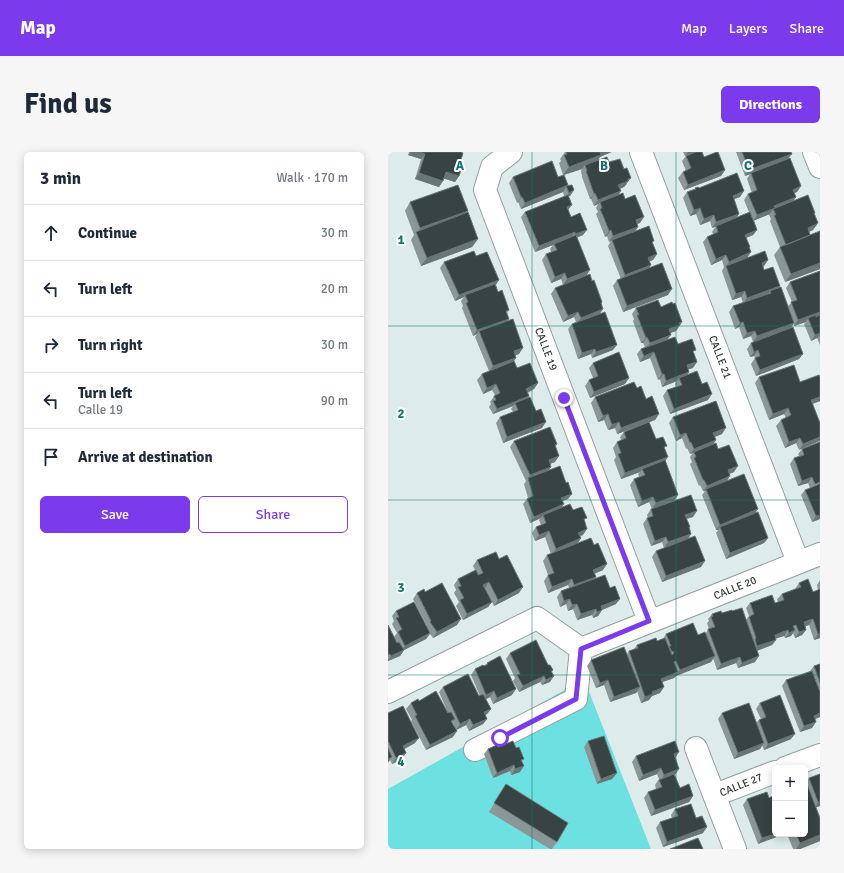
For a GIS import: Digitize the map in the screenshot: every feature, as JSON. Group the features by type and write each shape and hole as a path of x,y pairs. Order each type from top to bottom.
{"street":[{"name":"CALLE 19","path":"511,152 492,168 485,190 649,621"},
{"name":"CALLE 21","path":"641,152 798,562"},
{"path":"814,152 820,167"},
{"name":"CALLE 20","path":"581,649 820,554"},
{"path":"388,692 537,618 581,649 576,699 475,750"},
{"path":"696,748 715,795"},
{"path":"793,765 820,755"},
{"name":"CALLE 27","path":"736,849 715,795 772,773"}],"shaded area":[{"path":"584,679 651,849 388,849 388,789"}],"building":[{"path":"420,152 463,153 460,163 463,164 459,176 446,172 443,181 419,173 425,154"},
{"path":"566,152 600,152 601,155 569,167 564,155 567,154"},
{"path":"696,152 702,152 704,157 718,152 725,170 688,185 683,172 691,168 686,156"},
{"path":"742,152 791,152 792,154 749,170"},
{"path":"607,157 609,162 620,159 624,169 627,168 631,178 628,179 628,181 618,185 621,191 598,200 595,193 594,194 585,165"},
{"path":"790,158 801,186 793,190 796,197 757,215 748,194 757,190 751,173"},
{"path":"552,161 558,177 564,175 568,185 525,203 513,177"},
{"path":"737,173 744,191 733,196 739,214 716,222 714,215 704,219 700,208 694,210 687,192"},
{"path":"458,185 468,211 420,228 410,202"},
{"path":"572,185 574,190 569,193 566,186"},
{"path":"623,193 625,199 635,195 644,217 636,220 638,227 613,236 611,230 609,231 600,209 602,208 600,202"},
{"path":"568,195 572,205 567,207 571,217 580,213 587,230 575,234 575,232 539,246 525,212"},
{"path":"808,195 818,223 808,228 810,235 786,245 773,209"},
{"path":"468,212 478,239 427,258 416,232"},
{"path":"750,212 757,230 745,235 751,252 729,262 726,255 716,259 707,237 718,232 716,226"},
{"path":"649,226 654,241 652,242 657,254 648,258 651,265 625,275 612,240"},
{"path":"820,231 820,263 791,274 780,247"},
{"path":"576,235 590,270 567,279 565,273 555,277 546,254 557,250 554,244"},
{"path":"474,251 476,256 487,252 499,280 459,295 444,262"},
{"path":"765,251 768,260 762,263 764,270 773,267 780,286 747,298 745,291 736,294 726,266"},
{"path":"662,263 672,289 627,306 617,280"},
{"path":"820,271 820,312 798,320 791,302 797,300 790,282"},
{"path":"590,274 592,281 594,280 603,309 581,318 578,312 568,316 555,288"},
{"path":"495,284 498,292 502,290 509,310 506,311 509,319 477,330 466,303 468,302 465,295"},
{"path":"781,287 794,323 757,336 755,331 747,333 743,322 740,323 733,306 771,293 770,291"},
{"path":"658,300 661,307 672,302 673,304 675,303 682,322 679,323 680,325 669,329 671,335 650,343 647,337 646,338 637,315 639,315 636,308"},
{"path":"605,312 617,345 596,352 595,349 582,353 572,324"},
{"path":"816,315 816,317 820,315 820,333 815,335 808,318"},
{"path":"513,319 523,348 514,351 516,358 493,366 479,331"},
{"path":"793,327 803,354 760,370 755,358 760,356 758,350 754,352 751,343"},
{"path":"675,337 678,344 692,339 696,350 693,351 697,362 687,365 689,372 666,381 654,352 644,356 641,349"},
{"path":"619,352 629,378 594,392 589,380 598,376 593,363"},
{"path":"514,361 517,368 530,363 538,383 526,389 529,396 497,409 493,401 496,400 494,396 500,393 496,384 487,388 482,374"},
{"path":"794,365 800,382 819,375 820,377 820,397 811,400 820,423 820,437 803,444 800,438 789,442 781,420 791,415 788,408 773,414 759,377"},
{"path":"697,371 702,384 707,382 712,394 674,409 667,390 682,385 679,378"},
{"path":"634,382 637,388 641,386 646,399 652,396 659,414 621,428 619,422 612,425 608,414 603,416 595,397"},
{"path":"530,397 536,411 541,409 546,422 507,437 500,417 518,410 515,403"},
{"path":"716,401 726,428 713,433 716,440 694,449 686,433 680,435 673,417"},
{"path":"649,422 656,439 663,437 667,446 664,447 668,457 625,473 618,454 621,453 617,442 626,438 624,432"},
{"path":"550,427 557,444 555,445 559,456 549,460 551,467 530,475 514,441"},
{"path":"820,442 820,482 815,484 812,477 802,481 794,458 804,455 802,449"},
{"path":"716,443 718,449 729,445 738,466 728,470 730,476 707,486 694,458 696,457 694,452"},
{"path":"665,460 678,495 656,503 653,497 642,501 634,479 645,475 642,469"},
{"path":"560,466 572,494 561,498 564,504 534,517 527,499 533,496 528,478"},
{"path":"744,474 758,509 720,525 706,489"},
{"path":"820,484 820,515 816,516 805,490"},
{"path":"691,495 697,511 685,515 691,534 668,542 666,537 655,541 647,518 653,516 651,509"},
{"path":"570,504 573,510 582,507 587,518 584,519 587,529 578,533 581,538 556,549 549,531 539,535 536,527 546,523 543,515"},
{"path":"758,512 768,538 730,553 720,527"},
{"path":"695,536 705,561 666,576 656,551"},
{"path":"591,538 594,545 598,543 607,564 593,570 596,577 574,585 572,579 552,587 548,575 554,573 547,555"},
{"path":"496,552 499,559 507,555 523,587 498,600 489,582 483,585 492,602 467,614 460,600 464,598 458,587 461,586 458,579 476,570 478,575 483,573 477,560"},
{"path":"605,575 610,588 615,586 620,599 601,606 602,610 597,612 596,609 581,614 577,604 572,605 570,599 564,601 561,591"},
{"path":"808,579 813,592 820,589 820,634 818,634 813,619 804,622 806,630 799,632 796,625 793,626 795,630 789,633 788,630 775,635 776,640 757,646 749,617 754,614 750,603 772,595 775,603 784,600 782,594 801,587 799,583"},
{"path":"442,583 461,619 437,632 430,622 431,621 417,593 424,589 425,592"},
{"path":"414,602 430,633 405,646 398,632 402,629 396,618 399,617 396,611"},
{"path":"742,608 759,656 742,663 740,657 721,664 708,629 715,627 711,617 713,616 712,614"},
{"path":"693,623 698,635 705,632 715,656 680,670 676,661 674,662 678,672 661,679 664,687 645,697 629,651 638,648 637,645 656,638 657,641 665,638 672,655 674,653 669,646 671,646 666,634"},
{"path":"388,625 397,643 399,642 404,650 391,656 390,654 388,655"},
{"path":"536,640 548,665 550,665 553,670 551,671 554,676 546,680 544,676 523,686 517,675 520,674 510,653"},
{"path":"624,647 640,687 614,697 608,680 600,683 591,660"},
{"path":"500,656 516,689 497,698 494,691 486,695 475,669 488,664 487,663"},
{"path":"820,664 820,683 814,666"},
{"path":"812,671 820,692 820,713 814,716 816,722 804,726 786,680"},
{"path":"468,674 479,696 483,694 491,709 484,712 487,719 473,725 470,719 460,724 443,687"},
{"path":"436,691 448,713 451,712 455,719 451,721 457,731 430,745 415,716 417,715 411,703 418,699 419,701"},
{"path":"780,695 795,734 768,744 759,720 766,717 760,703"},
{"path":"749,703 764,743 738,753 722,713"},
{"path":"403,706 419,738 403,746 406,753 396,758 388,741 388,713"},
{"path":"604,736 617,773 601,779 588,741"},
{"path":"513,741 516,748 519,747 524,759 521,760 524,766 515,769 514,765 497,773 488,749"},
{"path":"675,741 679,752 674,754 679,769 664,775 661,768 643,775 636,756"},
{"path":"388,748 392,757 388,759"},
{"path":"674,774 680,788 689,784 693,796 655,810 648,792 662,787 659,780"},
{"path":"820,774 820,802 818,802 809,778"},
{"path":"506,784 568,823 557,842 494,803"},
{"path":"808,787 820,818 820,835 800,843 797,837 808,837"},
{"path":"767,792 769,798 772,796 772,835 762,838 747,799"},
{"path":"691,804 696,818 702,816 707,827 667,842 660,822 678,816 675,809"},
{"path":"698,838 703,849 670,849"}],"route":[{"path":"500,738 576,699 581,649 649,621 564,398"}]}
